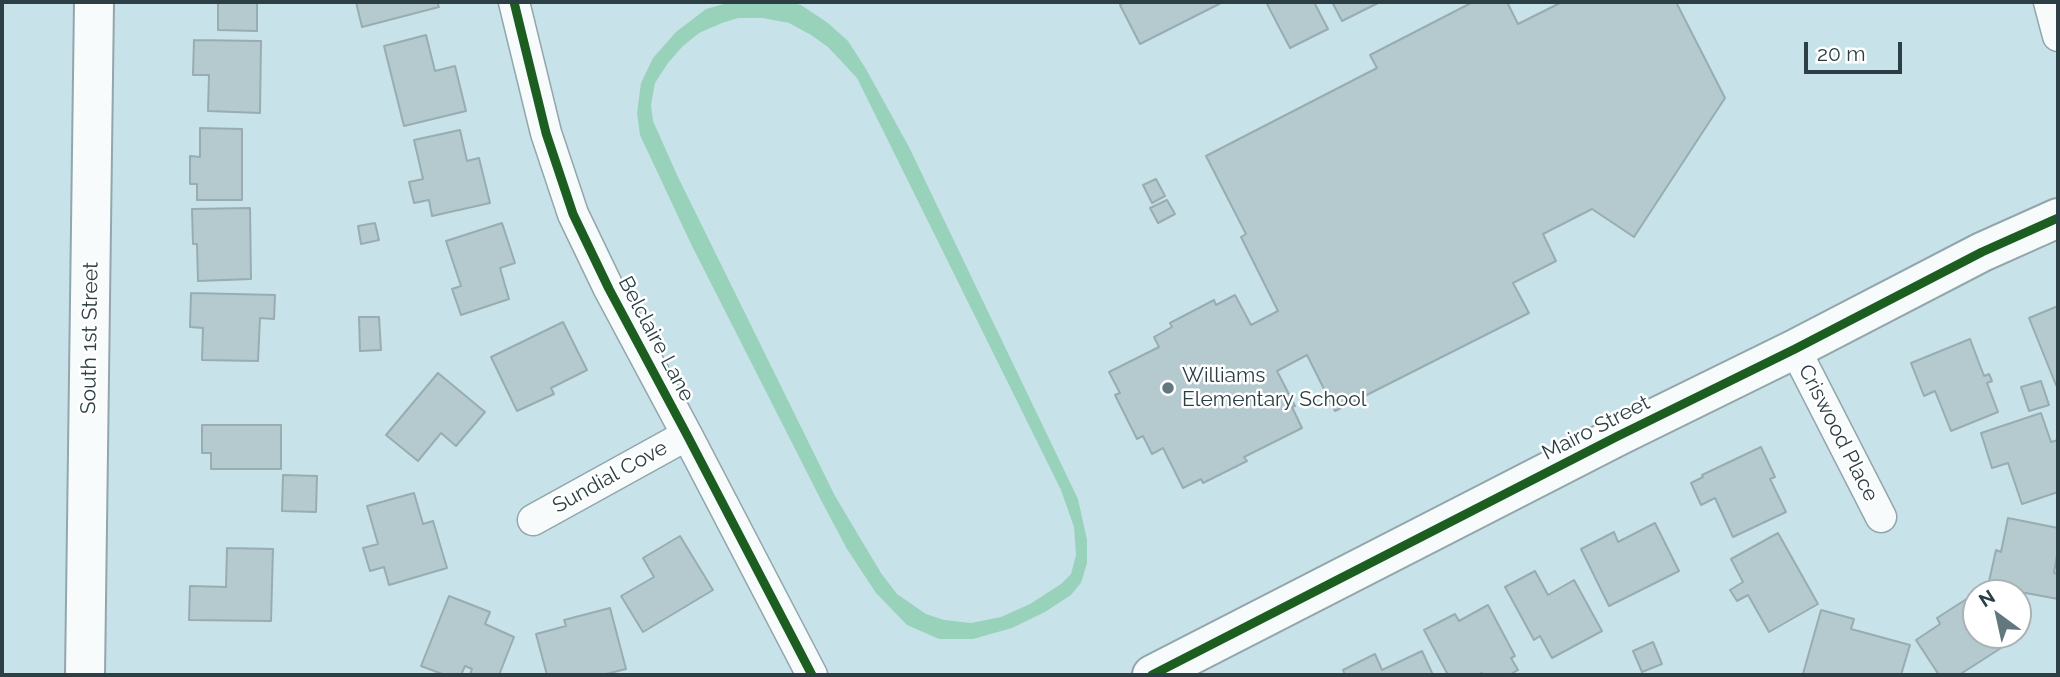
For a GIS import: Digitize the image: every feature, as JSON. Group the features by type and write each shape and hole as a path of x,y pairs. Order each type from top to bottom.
{"street":[{"name":"South 1st Street","path":"85,675 94,2"},
{"name":"Belclaire Lane","path":"514,2 547,133 573,214 609,289 812,675"},
{"path":"2049,2 2058,36"},
{"name":"Mairo Street","path":"1152,675 1982,252 2058,218"},
{"name":"Criswood Place","path":"1795,349 1881,517"},
{"name":"Sundial Cove","path":"533,520 687,435"}],"green space":[{"path":"731,2 788,2 801,5 828,23 848,41 866,69 909,147 1078,499 1087,540 1087,563 1081,583 1071,595 1045,612 1012,628 973,639 939,639 907,625 876,593 847,549 691,244 640,135 637,113 641,83 653,58 676,32 706,9","holes":["738,18 763,18 789,23 811,35 828,47 857,78 1061,490 1074,527 1076,555 1071,574 1061,584 1030,604 1001,617 971,623 944,620 926,614 897,594 881,573 835,496 653,121 651,105 655,83 682,47 699,33 722,23"]}],"building":[{"path":"218,2 257,2 257,31 218,30"},
{"path":"356,2 437,2 439,7 362,27"},
{"path":"1125,2 1223,2 1140,44 1120,5"},
{"path":"1266,2 1314,2 1328,29 1290,48"},
{"path":"1332,2 1380,2 1342,21"},
{"path":"1473,2 1507,2 1518,24 1562,2 1676,2 1725,98 1634,237 1592,209 1543,234 1556,261 1513,283 1529,313 1335,411 1307,355 1277,371 1295,406 1292,407 1302,428 1244,457 1247,461 1203,483 1201,479 1183,488 1163,448 1152,454 1143,436 1137,439 1115,395 1120,393 1109,372 1159,347 1154,337 1172,327 1170,323 1214,300 1216,305 1235,295 1251,325 1278,311 1241,237 1246,234 1206,156 1377,68 1370,55"},
{"path":"426,35 435,71 455,66 466,111 404,126 384,46"},
{"path":"194,40 261,41 260,113 208,111 209,75 193,75"},
{"path":"200,128 242,129 242,200 197,200 197,184 190,184 190,156 200,157"},
{"path":"460,130 467,161 479,158 490,203 432,216 429,200 414,203 409,182 423,179 414,140"},
{"path":"1156,179 1165,196 1152,203 1143,185"},
{"path":"1167,200 1175,214 1158,223 1150,208"},
{"path":"250,208 251,279 198,281 192,209"},
{"path":"375,223 379,240 361,244 358,226"},
{"path":"502,223 515,263 500,268 509,299 461,315 452,289 461,286 446,241"},
{"path":"191,293 275,295 274,319 260,318 258,361 202,360 203,328 190,327"},
{"path":"2058,306 2058,384 2056,385 2029,318"},
{"path":"359,317 379,317 381,350 360,351"},
{"path":"563,322 587,370 551,388 554,394 517,411 491,357"},
{"path":"1970,339 1984,376 1989,374 1992,381 1987,383 1998,412 1951,431 1935,391 1924,396 1911,363"},
{"path":"438,373 485,412 456,446 441,433 418,461 386,435"},
{"path":"2041,381 2049,405 2029,411 2021,387"},
{"path":"2041,413 2051,442 2058,440 2058,492 2022,504 2008,463 1992,468 1981,433"},
{"path":"202,425 281,425 281,469 211,469 211,453 202,453"},
{"path":"1761,447 1775,477 1770,479 1786,512 1733,537 1715,498 1701,505 1691,483"},
{"path":"283,475 317,476 316,512 282,511"},
{"path":"414,493 423,524 433,521 447,568 389,585 384,567 370,571 363,548 378,544 367,506"},
{"path":"2008,518 2058,528 2054,573 2058,574 2058,599 2032,594 2032,579 1990,579 1996,550 2001,552"},
{"path":"1655,523 1679,571 1609,606 1581,549 1614,532 1618,542"},
{"path":"1778,533 1818,604 1769,632 1748,595 1737,601 1730,590 1743,582 1731,559"},
{"path":"680,536 713,590 643,632 621,596 654,577 643,558"},
{"path":"227,548 273,549 271,621 189,620 190,586 226,587"},
{"path":"1535,571 1548,595 1574,580 1602,631 1552,658 1540,636 1534,640 1505,587"},
{"path":"449,596 490,612 485,624 514,637 499,675 470,675 472,669 465,666 461,675 445,675 421,666"},
{"path":"1962,602 1962,649 2000,649 1959,675 1939,675 1916,640 1940,624 1937,618"},
{"path":"1488,605 1515,656 1511,658 1518,670 1509,675 1448,675 1424,630 1455,614 1459,621"},
{"path":"610,608 626,669 602,675 547,675 536,634 566,626 564,620"},
{"path":"1821,610 1854,619 1851,629 1910,645 1901,675 1803,674"},
{"path":"1653,642 1662,664 1642,672 1633,651"},
{"path":"1422,651 1433,675 1345,675 1343,670 1375,654 1382,670"}],"cycle path":[{"path":"514,2 546,133 573,214 609,289 812,675"},
{"path":"1152,675 1982,252 2058,218"}],"place":[{"name":"Williams Elementary School","path":"1168,388"}]}
